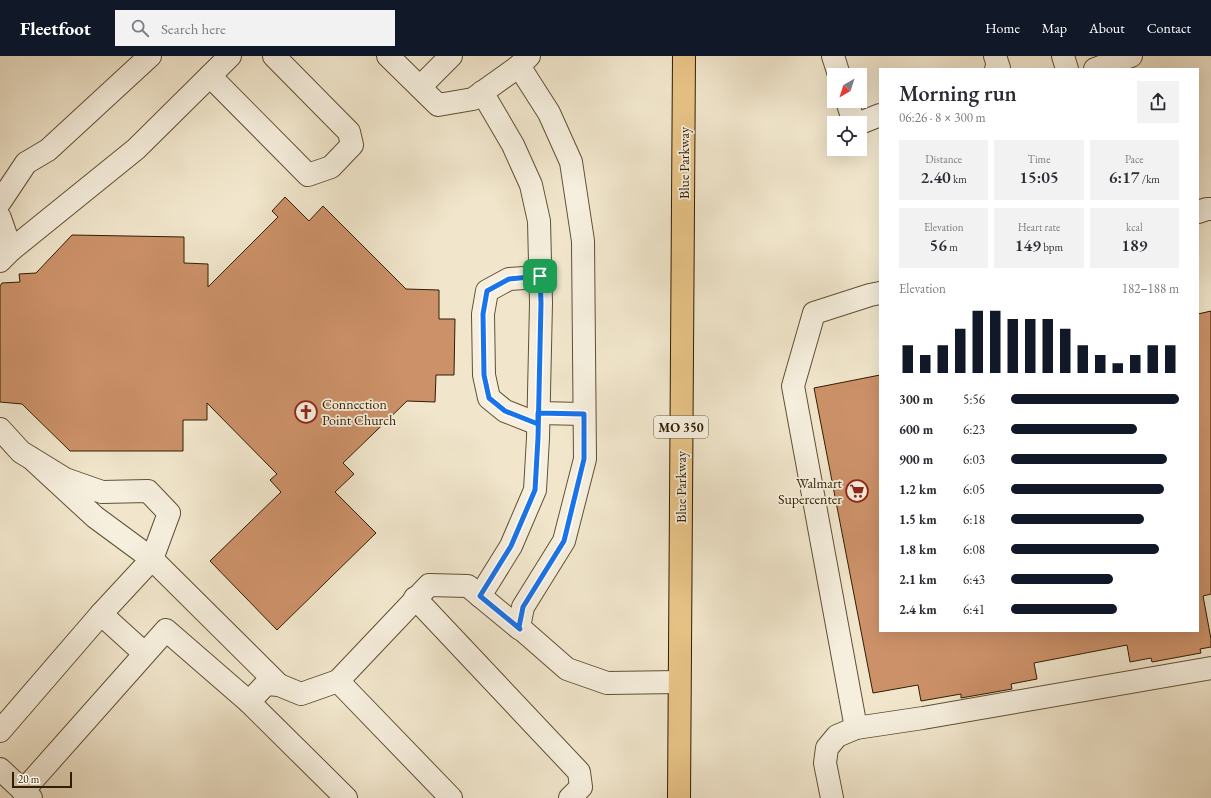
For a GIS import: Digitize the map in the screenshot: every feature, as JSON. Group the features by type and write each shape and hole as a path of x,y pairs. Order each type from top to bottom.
{"highway":[{"name":"Blue Parkway","path":"678,798 684,56"}],"lane":[{"path":"0,202 26,164 48,150 150,56"},
{"path":"6,256 136,149 230,56"},
{"path":"210,76 308,175 331,167 352,145 349,132 274,56"},
{"path":"388,56 438,105 473,99 524,61 571,162 583,241 584,459 564,541 523,607 519,627 520,629"},
{"path":"420,87 451,56"},
{"path":"833,56 837,68"},
{"path":"995,56 999,68"},
{"path":"1063,56 1067,68"},
{"path":"1098,68 1131,56"},
{"path":"480,596 511,546 535,490 541,303 539,222 531,185 513,145 482,92"},
{"path":"867,121 879,115"},
{"path":"1199,212 1207,208 1211,209"},
{"path":"0,218 6,256"},
{"path":"540,276 509,279 487,291 483,314 484,375 489,398 505,411 538,418 584,414"},
{"path":"856,728 794,386 814,313 879,293"},
{"path":"0,429 21,452 65,478 102,492 148,491 169,513 152,559 101,614 0,731"},
{"path":"31,458 95,517 152,559 279,685"},
{"path":"249,702 266,684 279,685 301,694 338,681 415,598 429,585 468,586 567,669 607,683 679,682"},
{"path":"415,598 579,772 581,787 570,798"},
{"path":"101,614 144,653"},
{"path":"0,769 27,794 144,653 166,630 249,702 346,798"},
{"path":"832,798 826,763 827,748 837,736 856,728 923,718 1211,668"},
{"path":"338,681 451,798"}],"building":[{"name":"Connection Point Church","path":"285,197 309,221 323,206 406,289 439,290 439,319 455,319 454,375 436,375 435,402 407,401 343,463 354,474 335,492 376,533 277,630 210,561 281,492 270,480 277,474 207,403 207,420 183,420 183,451 70,451 22,404 0,402 0,286 2,283 20,282 19,274 36,273 72,235 184,237 184,263 208,264 208,287 278,217 272,211"},
{"name":"Walmart Supercenter","path":"1211,311 1211,594 1203,596 1211,639 1211,647 1200,649 1201,653 1152,662 1151,658 1130,662 1127,645 1034,663 1037,679 1011,684 1012,689 961,698 961,694 921,701 918,685 873,693 814,388 879,375 879,632 1199,632 1199,314"}],"place":[{"name":"Connection Point Church","path":"306,412"},
{"name":"Walmart Supercenter","path":"857,491"}],"route":[{"path":"540,276 509,279 487,291 483,314 484,375 489,398 505,411 538,424 538,413 584,414 584,459 564,541 523,607 519,627 520,629 480,596 511,546 535,490 538,438 538,413 541,303 540,276"}]}
